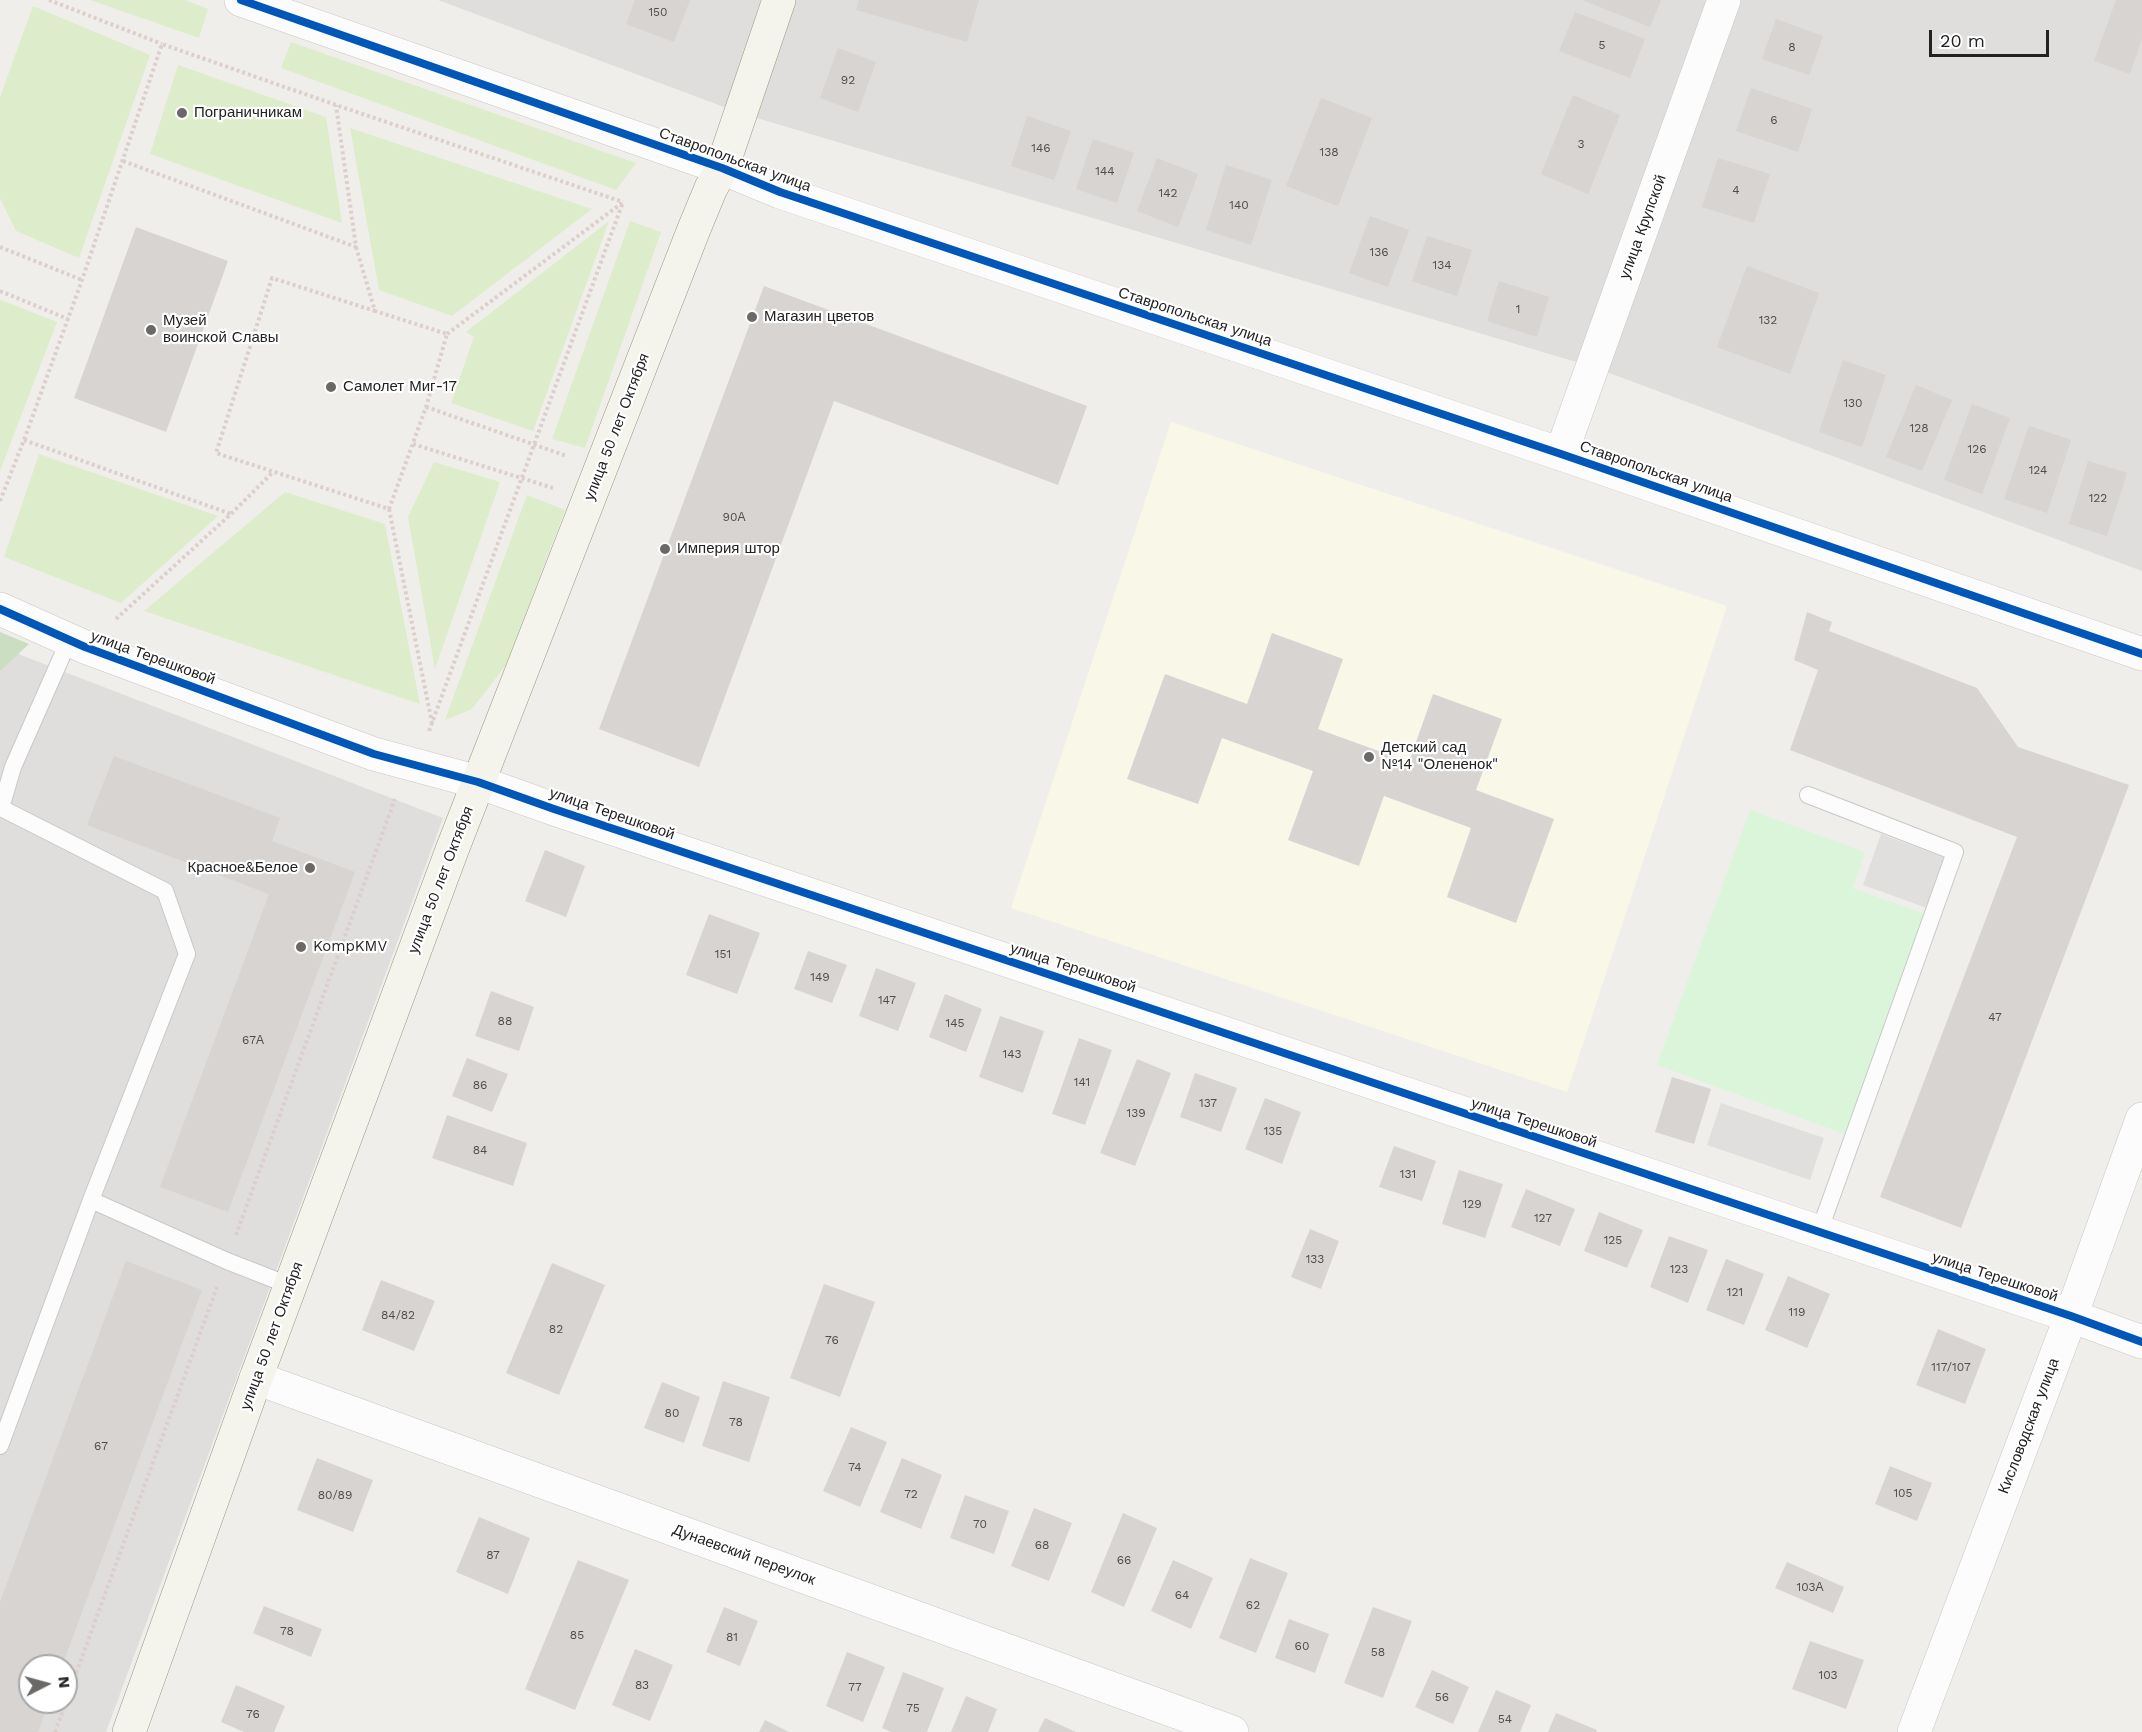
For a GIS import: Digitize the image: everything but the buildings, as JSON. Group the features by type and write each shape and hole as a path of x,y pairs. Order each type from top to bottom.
{"main road":[{"name":"улица 50 лет Октября","path":"129,1732 256,1378 478,782 694,229 722,168 778,0"}],"street":[{"name":"Ставропольская улица","path":"241,0 722,168 780,192 1561,454 2142,654"},
{"name":"улица Крупской","path":"1561,454 1725,0"},
{"name":"улица Терешковой","path":"0,609 77,644 374,754 478,782 2071,1316 2142,1342"},
{"name":"Кисловодская улица","path":"1914,1732 2071,1316 2142,1119"},
{"name":"Дунаевский переулок","path":"256,1378 1232,1732"}],"lane":[{"path":"0,1446 91,1200 187,954 165,891 1,808 13,767 77,644"},
{"path":"1808,795 1955,852 1819,1232"},
{"path":"91,1200 227,1261 291,1286"}],"path":[{"path":"49,0 162,44 623,202"},
{"path":"0,501 82,280 162,44"},
{"path":"336,105 356,247 375,311"},
{"path":"123,161 356,247"},
{"path":"432,725 389,509 426,408 447,334 623,202"},
{"path":"409,764 432,725 623,202"},
{"path":"0,247 82,280"},
{"path":"389,509 216,453 272,278 447,334"},
{"path":"0,291 68,319"},
{"path":"426,408 601,467"},
{"path":"24,440 231,514"},
{"path":"413,444 588,499"},
{"path":"77,644 231,514 273,472"},
{"path":"55,1732 62,1714"}],"shaded area":[{"path":"438,0 2142,0 2142,571 1593,367 740,113"},
{"name":"Детский сад №14 \"Олененок\"","path":"1171,422 1727,606 1567,1092 1011,908"},
{"path":"0,647 443,818 106,1732 0,1732"},
{"path":"1881,834 1945,858 1927,908 1863,885"},
{"path":"1721,1103 1824,1138 1810,1180 1707,1145"}],"green space":[{"path":"90,0 185,0 208,9 199,38"},
{"path":"33,6 150,55 79,258 16,231 0,198 0,97"},
{"path":"291,42 636,163 616,190 281,68"},
{"path":"178,65 326,117 342,223 150,154"},
{"path":"350,128 592,209 452,316 379,290"},
{"path":"609,221 533,431 451,403 474,337 466,332"},
{"path":"630,221 661,232 585,448 552,439"},
{"path":"0,301 57,322 0,471"},
{"path":"39,454 218,516 121,603 4,557"},
{"path":"434,462 500,482 435,669 408,517"},
{"path":"285,492 385,524 420,704 144,611"},
{"path":"527,495 565,510 506,665 472,709 445,720"},
{"path":"0,632 29,644 0,671"},
{"path":"1750,810 1865,852 1853,888 1927,915 1847,1135 1657,1065"}],"cycle path":[{"path":"241,0 722,168 780,192 1561,454 2142,654"},
{"path":"0,609 85,647 374,754 478,782 2071,1316 2142,1342"}],"place":[{"name":"Пограничникам","path":"182,113"},
{"name":"Магазин цветов","path":"752,317"},
{"name":"Музей воинской Славы","path":"151,330"},
{"name":"Самолет Миг-17","path":"331,387"},
{"name":"Империя штор","path":"665,549"},
{"name":"Детский сад №14 \"Олененок\"","path":"1369,757"},
{"name":"Красное&Белое","path":"310,868"},
{"name":"KompKMV","path":"301,947"}]}
